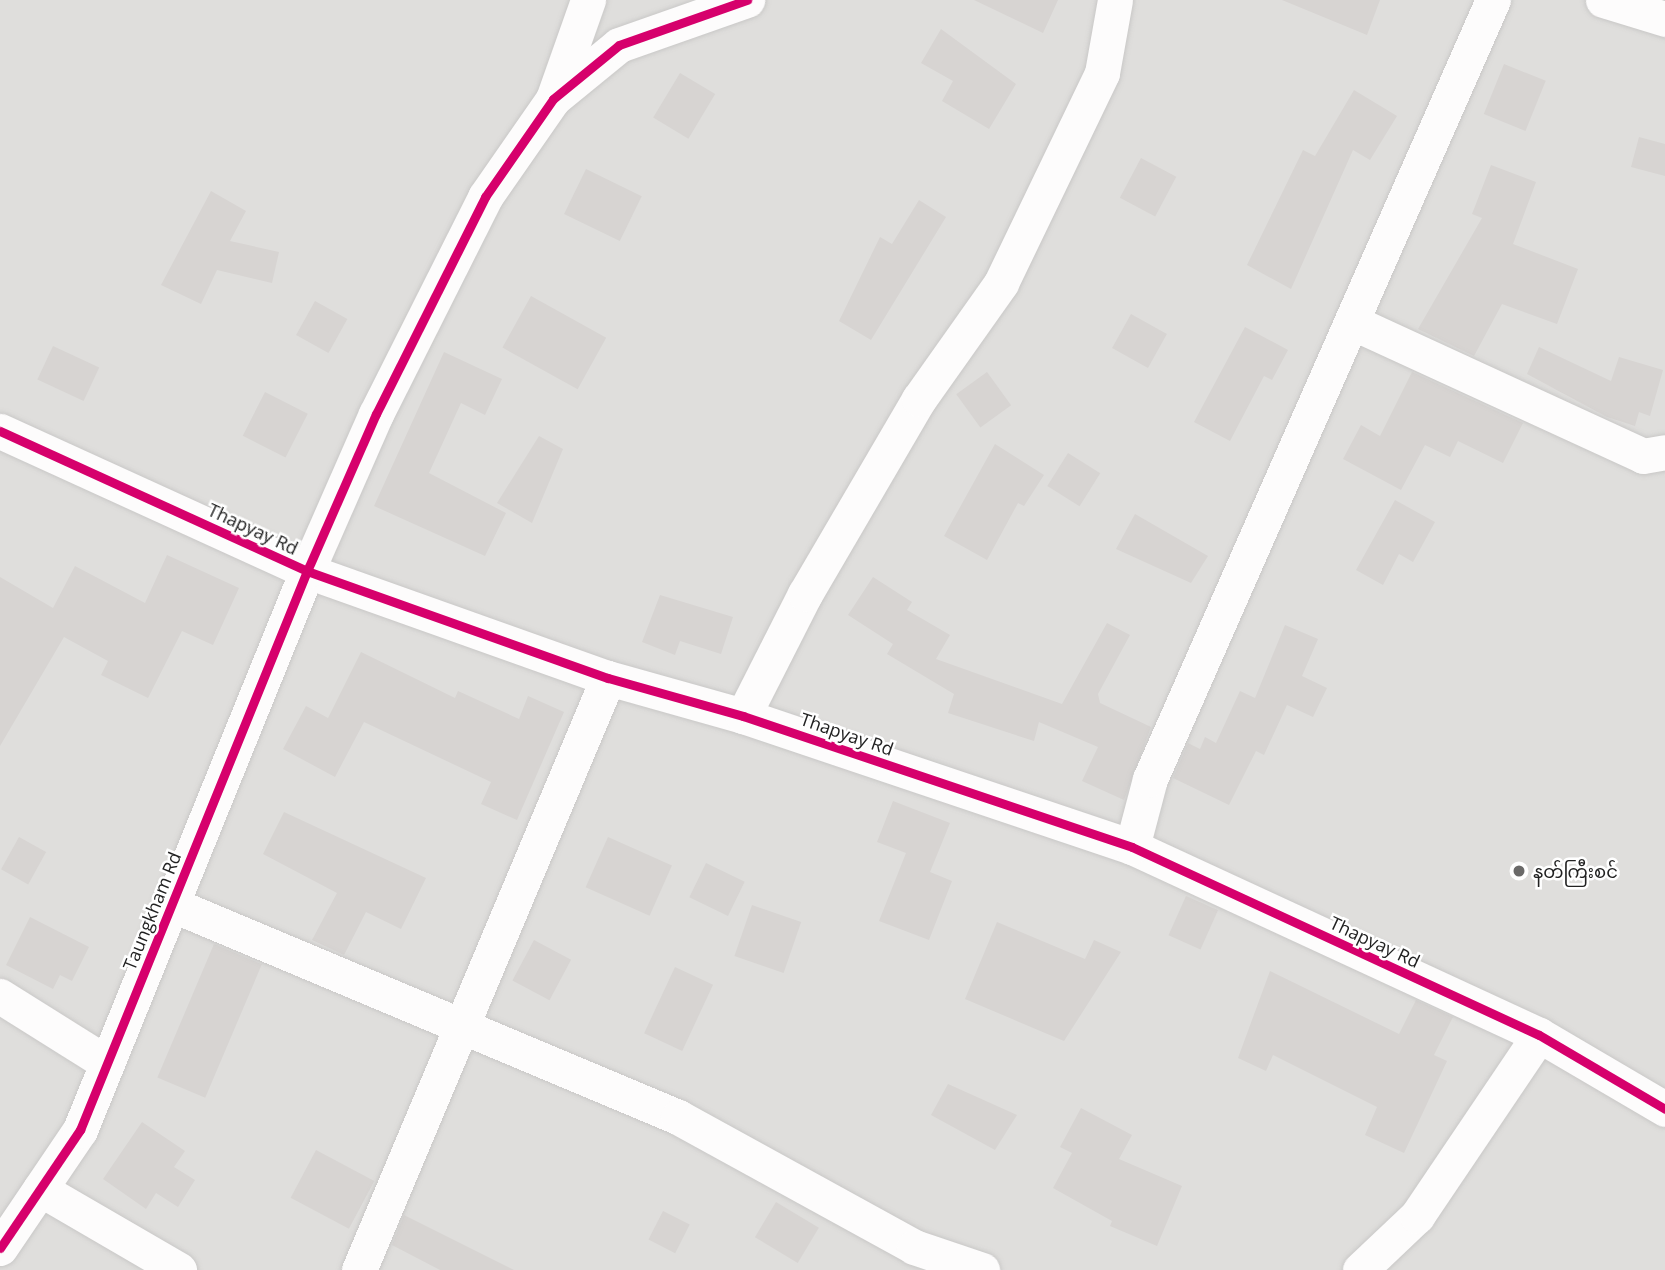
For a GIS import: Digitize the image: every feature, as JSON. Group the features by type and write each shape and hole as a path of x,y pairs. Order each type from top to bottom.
{"street":[{"path":"553,99 588,0"},
{"path":"553,99 619,45 747,0"},
{"path":"743,716 805,594 919,400 1001,283 1102,73 1115,0"},
{"path":"1132,847 1150,779 1493,0"},
{"path":"1618,2 1665,19"},
{"name":"Taungkham Rd","path":"0,1248 80,1130 307,571 376,414 485,197 553,99"},
{"path":"1352,322 1643,456 1665,452"},
{"name":"Thapyay Rd","path":"0,431 307,571 608,678 743,716 1132,847 1539,1035 1665,1110"},
{"path":"359,1270 608,678"},
{"path":"171,904 282,955 461,1024 678,1117 906,1259 982,1270"},
{"path":"0,996 107,1063"},
{"path":"1360,1270 1417,1216 1539,1035"},
{"path":"40,1189 178,1270"}],"shaded area":[{"path":"0,0 1665,0 1665,1270 0,1270"}],"building":[{"path":"974,0 1058,0 1043,33"},
{"path":"1282,0 1380,0 1367,35"},
{"path":"941,29 1016,84 989,129 942,101 953,81 921,63"},
{"path":"1504,64 1546,81 1525,131 1484,114"},
{"path":"680,73 715,94 688,139 653,118"},
{"path":"1354,90 1397,116 1370,160 1353,150 1291,289 1247,265 1303,150 1315,156"},
{"path":"1639,137 1665,144 1665,176 1631,167"},
{"path":"1141,158 1176,177 1155,217 1120,198"},
{"path":"1491,165 1536,182 1513,244 1578,269 1557,324 1502,304 1474,356 1418,329 1482,218 1472,214"},
{"path":"586,169 642,196 620,241 564,214"},
{"path":"211,191 246,211 230,241 279,252 272,283 217,270 201,304 161,285"},
{"path":"919,200 946,217 871,340 839,321 880,237 892,244"},
{"path":"531,296 606,338 578,389 502,348"},
{"path":"315,301 347,319 328,353 296,335"},
{"path":"1131,314 1167,334 1148,368 1112,348"},
{"path":"1245,327 1288,350 1272,380 1264,376 1230,441 1194,422"},
{"path":"53,346 99,368 84,401 37,380"},
{"path":"1539,347 1611,381 1619,357 1663,370 1650,416 1639,412 1635,426 1607,417 1527,374"},
{"path":"444,352 502,379 485,415 461,403 429,473 506,513 485,556 374,506"},
{"path":"987,372 1011,405 980,428 956,394"},
{"path":"1412,372 1523,423 1503,463 1458,441 1450,457 1425,445 1401,490 1343,459 1361,425 1380,436"},
{"path":"265,392 308,414 286,457 243,436"},
{"path":"539,436 563,449 532,523 497,503"},
{"path":"995,444 1044,475 1024,506 1018,503 987,560 944,536"},
{"path":"1068,453 1100,473 1080,506 1047,486"},
{"path":"1395,500 1435,522 1413,562 1399,554 1383,585 1356,570"},
{"path":"1135,514 1208,556 1191,583 1116,549"},
{"path":"167,555 239,588 213,645 182,631 148,698 101,675 108,661 64,637 0,746 0,577 53,608 75,566 145,603"},
{"path":"873,577 912,602 907,610 950,635 936,659 1062,704 1107,623 1130,635 1098,694 1100,703 1151,727 1124,800 1082,781 1098,747 1039,722 1034,741 948,713 954,694 887,654 893,644 848,615"},
{"path":"660,595 733,617 721,654 680,641 675,655 642,642"},
{"path":"1285,625 1318,639 1302,676 1327,688 1313,717 1287,705 1264,755 1256,751 1229,805 1173,778 1188,743 1200,749 1205,737 1216,743 1240,691 1255,698"},
{"path":"361,652 455,698 458,691 519,719 528,696 564,712 517,820 481,804 491,782 364,722 335,777 283,749 306,706 328,718"},
{"path":"893,801 950,823 930,872 952,881 929,940 879,921 906,853 877,842"},
{"path":"284,812 426,878 401,929 366,912 344,955 312,940 337,893 263,854"},
{"path":"19,837 46,852 28,884 1,869"},
{"path":"608,837 672,865 650,916 586,887"},
{"path":"706,863 745,882 728,916 689,897"},
{"path":"1186,896 1218,910 1200,950 1169,935"},
{"path":"752,905 801,922 784,973 734,956"},
{"path":"30,917 89,947 72,981 60,975 53,989 6,965"},
{"path":"997,922 1085,959 1094,940 1121,952 1064,1041 965,999"},
{"path":"534,940 571,960 549,1000 512,981"},
{"path":"214,944 262,964 205,1098 157,1077"},
{"path":"675,967 713,985 682,1051 644,1033"},
{"path":"1270,971 1399,1034 1416,1000 1453,1017 1434,1055 1447,1061 1404,1153 1365,1135 1377,1107 1273,1055 1266,1071 1238,1058"},
{"path":"948,1084 1017,1115 995,1150 931,1115"},
{"path":"1081,1108 1132,1135 1119,1159 1182,1186 1157,1246 1110,1226 1112,1221 1053,1188 1072,1153 1060,1147"},
{"path":"142,1122 185,1151 174,1167 195,1180 178,1207 156,1193 146,1209 103,1179"},
{"path":"316,1150 374,1181 349,1229 291,1198"},
{"path":"776,1202 819,1228 798,1263 755,1237"},
{"path":"663,1211 690,1225 675,1253 648,1240"},
{"path":"404,1215 514,1270 440,1270 392,1245"}],"cycle path":[{"path":"0,1248 80,1130 307,571 376,414 485,197 553,99 619,45 747,0"},
{"path":"0,431 307,571 608,678 743,716 1132,847 1539,1035 1665,1109"}],"place":[{"name":"နတ်ကြီးစင်","path":"1519,871"}]}
